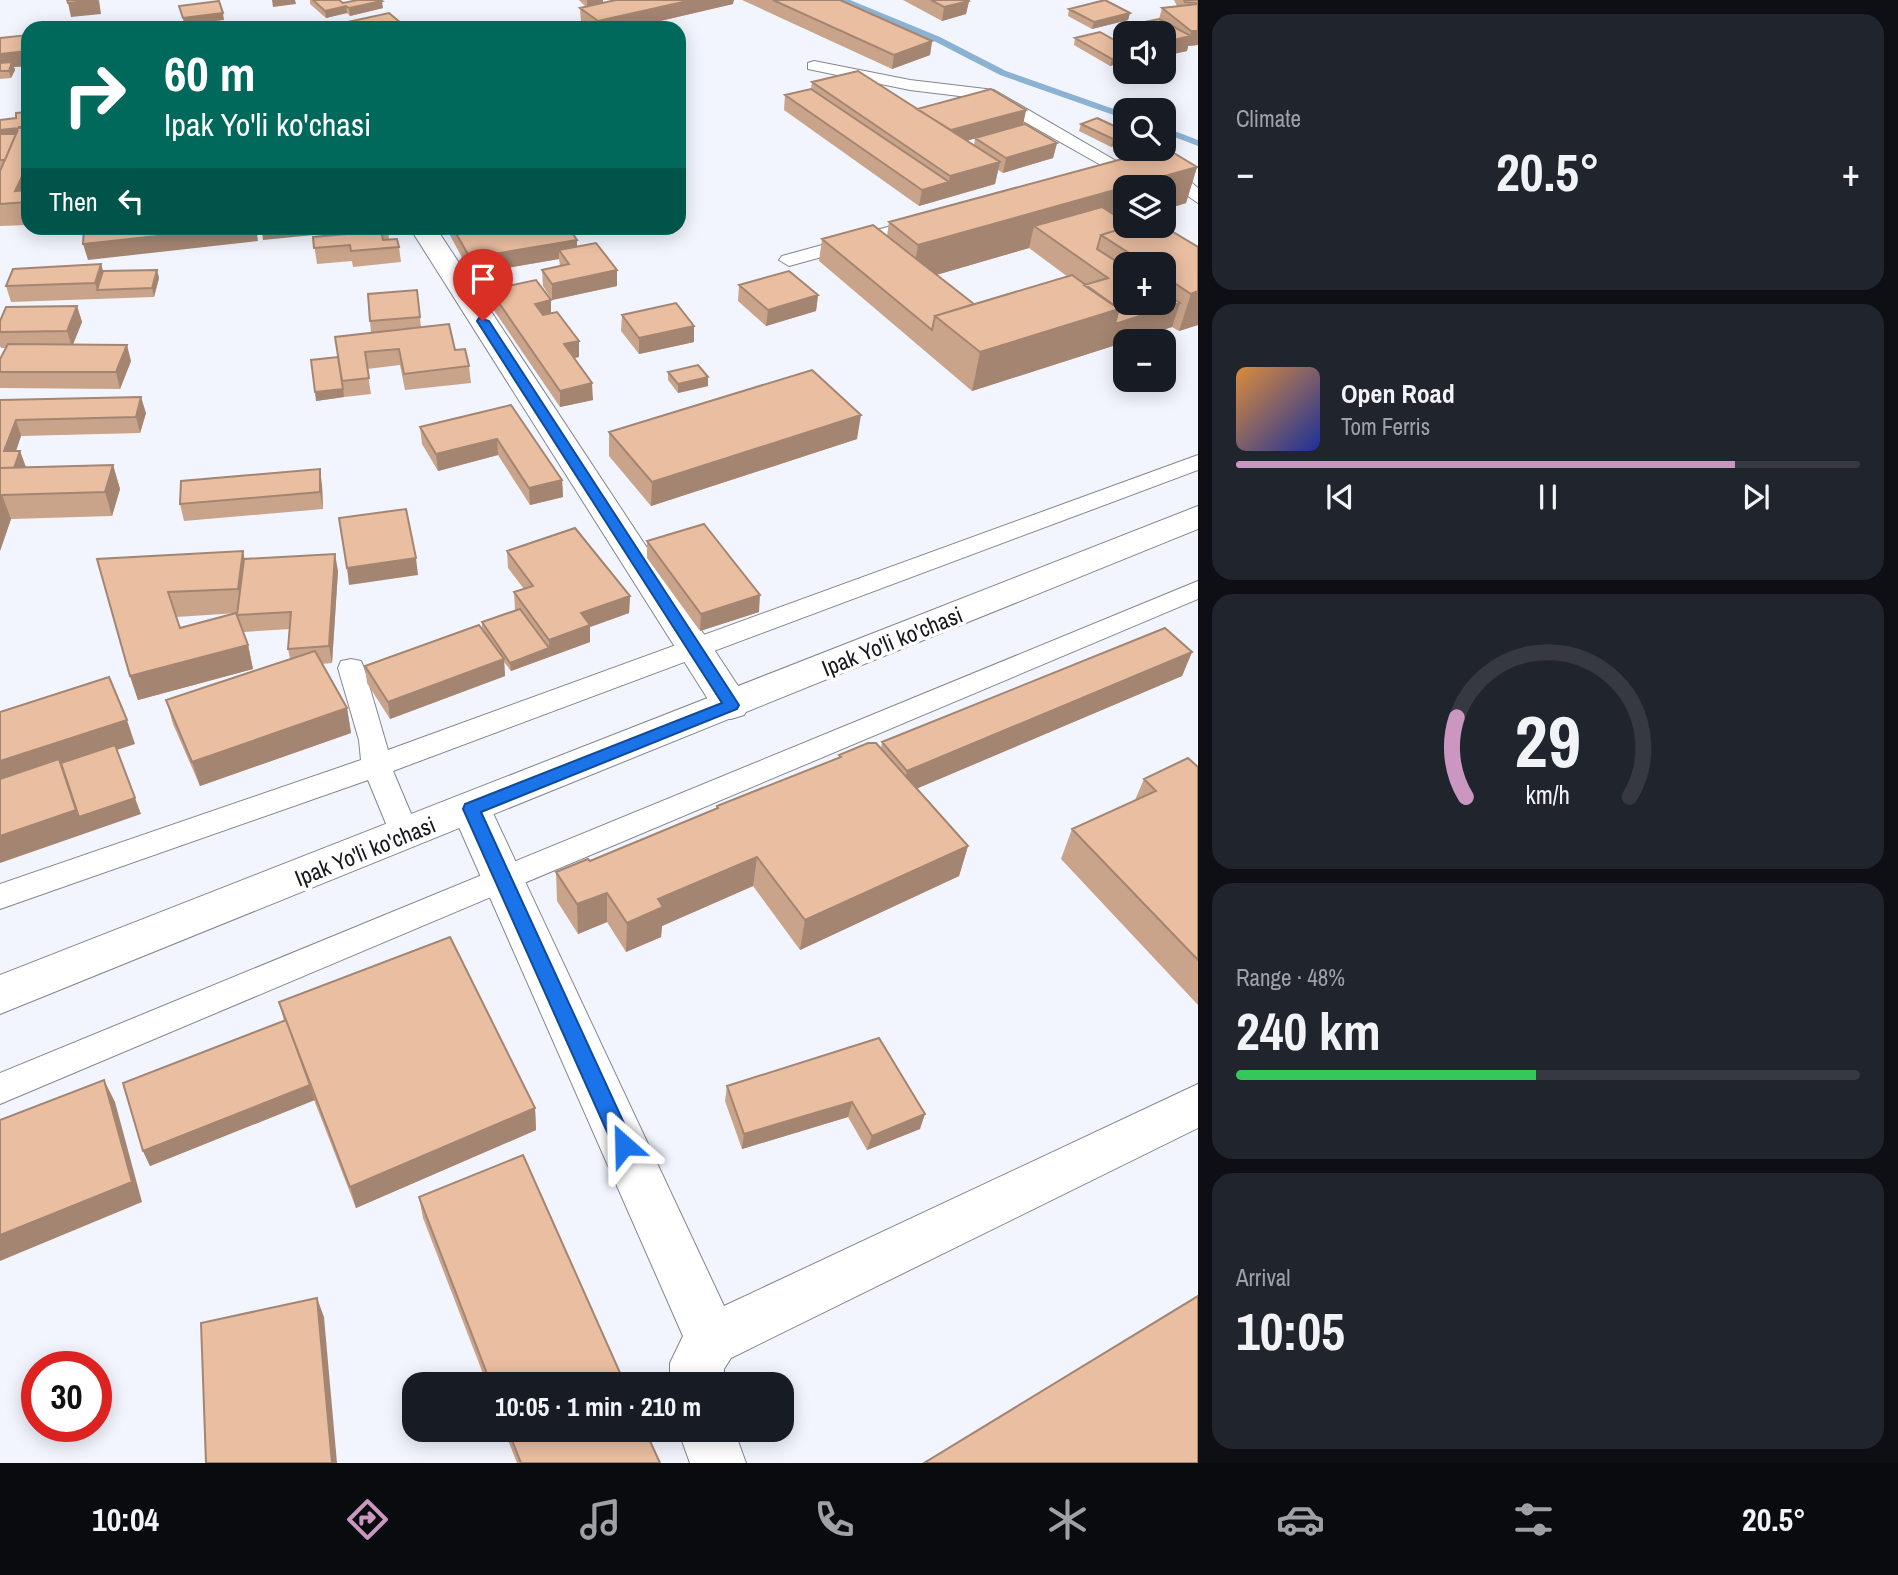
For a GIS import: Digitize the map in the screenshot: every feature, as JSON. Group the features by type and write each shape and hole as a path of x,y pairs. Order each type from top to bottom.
{"street":[{"path":"428,235 731,705"},
{"name":"Ipak Yo'li ko'chasi","path":"0,995 1198,517"},
{"path":"471,809 704,1362 1198,1105"},
{"path":"710,1442 718,1463"}],"lane":[{"path":"814,66 910,85 988,94 1121,169"},
{"path":"1095,176 1137,164 1166,170 1198,197"},
{"path":"789,260 949,216"},
{"path":"0,897 376,766 1198,462"},
{"path":"0,1089 1198,589"},
{"path":"351,668 373,740 376,766 405,835"}],"building":[{"path":"67,0 97,0 68,3"},
{"path":"313,0 339,0 343,3 358,0 382,1 325,11"},
{"path":"616,0 692,0 598,21 580,8"},
{"path":"773,0 840,0 932,41 894,55"},
{"path":"931,0 968,0 969,1 944,7"},
{"path":"1105,0 1130,13 1094,22 1069,9"},
{"path":"1184,0 1198,0 1198,3 1185,2"},
{"path":"219,1 223,13 183,18 179,6"},
{"path":"1198,4 1198,31 1191,31 1162,8"},
{"path":"389,13 398,21 352,21"},
{"path":"1176,28 1191,36 1176,39"},
{"path":"1100,32 1113,39 1113,59 1112,59 1075,38"},
{"path":"21,36 21,52 0,54 0,38"},
{"path":"12,62 9,71 0,71 0,63"},
{"path":"858,71 1000,162 950,176 812,82"},
{"path":"811,89 949,182 922,190 785,95"},
{"path":"991,89 1026,110 951,130 917,109"},
{"path":"16,113 21,113 21,128 0,130 0,120 16,118"},
{"path":"1097,118 1113,125 1113,139 1081,124"},
{"path":"1025,124 1057,143 1006,158 975,138"},
{"path":"21,127 21,179 15,191 21,191 21,202 0,204 0,171"},
{"path":"0,134 16,134 5,160 0,160"},
{"path":"1176,154 1197,167 1168,175 1113,175 1113,190 918,245 889,222 1115,161 1176,161"},
{"path":"1102,207 1113,214 1113,231 1101,235 1097,249 1113,259 1113,305 1084,285 1108,278 1034,226"},
{"path":"873,225 974,304 935,316 932,330 822,239"},
{"path":"1113,231 1113,238 1176,238 1176,234 1198,247 1198,291 1191,294 1176,284 1176,252 1127,252 1101,235"},
{"path":"84,235 167,235 83,244"},
{"path":"382,235 383,240 397,239 399,247 351,251 350,245 314,248 313,237"},
{"path":"457,235 574,235 577,240 470,258"},
{"path":"596,243 617,270 552,284 542,270 569,264 559,250"},
{"path":"101,264 95,283 6,286 13,269"},
{"path":"157,270 152,288 97,290 103,271"},
{"path":"789,271 818,295 768,310 739,285"},
{"path":"1072,275 1113,305 1113,311 980,352 935,316"},
{"path":"536,280 551,300 535,304 543,315 557,312 579,341 564,344 592,383 560,391 490,290"},
{"path":"417,290 420,317 370,321 368,294"},
{"path":"676,303 694,326 639,338 622,315"},
{"path":"77,306 67,331 0,332 0,321 6,307"},
{"path":"1117,315 1143,315 1115,324"},
{"path":"449,324 455,350 465,349 469,366 404,374 399,349 365,352 369,378 342,381 335,337"},
{"path":"8,344 127,345 116,372 0,372 0,359"},
{"path":"338,357 343,389 315,392 311,360"},
{"path":"698,365 708,377 678,384 668,372"},
{"path":"812,370 861,415 652,482 609,432"},
{"path":"141,397 136,417 16,420 4,451 20,451 14,468 0,468 0,400"},
{"path":"511,405 562,480 529,488 497,439 436,454 420,427"},
{"path":"113,465 105,492 2,495 0,502 0,468"},
{"path":"320,469 320,492 180,504 181,481"},
{"path":"406,509 416,558 347,568 339,518"},
{"path":"704,524 760,595 701,614 647,541"},
{"path":"575,528 630,596 581,613 590,625 549,640 514,592 533,586 507,551"},
{"path":"243,551 238,589 168,592 180,628 236,613 248,645 130,676 97,559"},
{"path":"335,554 329,646 288,649 291,612 237,615 244,559"},
{"path":"520,609 549,648 510,663 482,622"},
{"path":"479,625 504,659 388,702 365,666"},
{"path":"1165,628 1192,652 907,771 882,742"},
{"path":"315,651 347,708 192,762 166,700"},
{"path":"109,677 127,720 0,761 0,712"},
{"path":"868,743 876,743 968,846 805,920 757,857 658,899 663,907 627,923 607,893 577,904 556,872 588,859 590,861 718,808 717,806 841,757 839,755"},
{"path":"115,745 135,798 79,817 61,763"},
{"path":"1188,758 1198,767 1198,960 1072,829 1156,791 1144,779"},
{"path":"59,759 76,810 0,836 0,779"},
{"path":"450,937 535,1108 350,1187 279,1002"},
{"path":"286,1020 310,1085 143,1151 123,1083"},
{"path":"879,1038 925,1114 872,1136 852,1102 744,1134 727,1086"},
{"path":"104,1080 132,1182 0,1235 0,1120"},
{"path":"523,1155 620,1372 486,1372 419,1197"},
{"path":"1198,1296 1198,1463 924,1463"},
{"path":"317,1298 332,1463 206,1463 201,1323"},
{"path":"513,1442 650,1442 660,1463 521,1463"}],"waterway":[{"path":"843,0 937,39 1003,73 1113,112"},
{"path":"1176,135 1198,143"}],"route":[{"path":"483,321 731,705 471,809 624,1145"}]}
